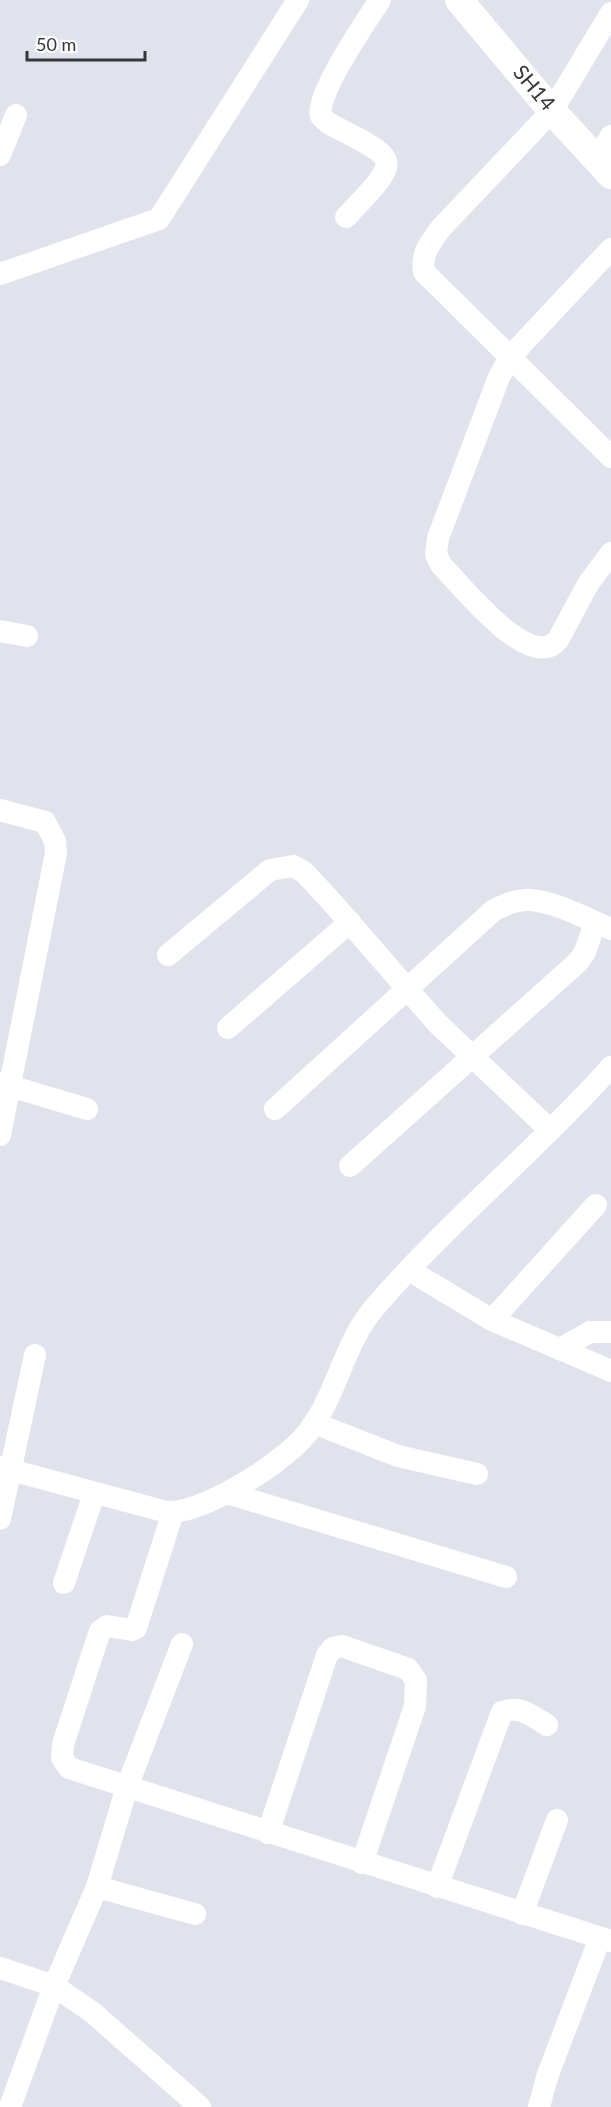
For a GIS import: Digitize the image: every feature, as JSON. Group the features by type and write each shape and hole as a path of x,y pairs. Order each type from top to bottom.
{"main road":[{"name":"SH14","path":"459,0 552,111 606,157"}],"street":[{"path":"2,277 159,219 298,0"},
{"path":"346,217 384,176 388,165 386,155 328,123 322,116 321,109 323,97 356,36 380,0"},
{"path":"611,13 552,111 441,228 427,246 422,260 424,272 611,457"},
{"path":"0,155 16,115"},
{"path":"611,249 510,357 484,415 438,538 436,554 441,565 505,630 517,640 540,649 552,646 558,640 588,584 611,553"},
{"path":"0,631 27,636"},
{"path":"0,810 45,822 55,841 53,873 6,1084 0,1135"},
{"path":"168,955 270,870 279,866 293,866 304,872 350,922 437,1023 550,1130"},
{"path":"275,1109 494,910 511,902 531,900 603,926 578,962 350,1166"},
{"path":"228,1028 350,922"},
{"path":"5,1469 94,1494 173,1512 188,1510 227,1493 293,1448 329,1400 361,1324 409,1270 611,1068"},
{"path":"6,1084 87,1109"},
{"path":"492,1320 596,1205"},
{"path":"409,1270 492,1320 611,1371"},
{"path":"560,1349 590,1332 611,1332"},
{"path":"0,1519 5,1469 35,1355"},
{"path":"314,1423 398,1456 477,1474"},
{"path":"227,1493 506,1577"},
{"path":"64,1583 94,1494"},
{"path":"173,1512 136,1628 132,1630 107,1626 100,1631 63,1744 62,1758 69,1767 607,1943"},
{"path":"10,2107 54,1986 98,1887 127,1787 182,1644"},
{"path":"268,1833 327,1655 333,1648 342,1646 408,1669 416,1680 415,1706 362,1863"},
{"path":"436,1887 502,1712 512,1708 522,1710 547,1725"},
{"path":"522,1914 557,1820"},
{"path":"98,1887 195,1914"},
{"path":"538,2107 547,2077 607,1943"},
{"path":"552,2107 607,1943"},
{"path":"0,1968 54,1986 92,2012 200,2107"}]}
